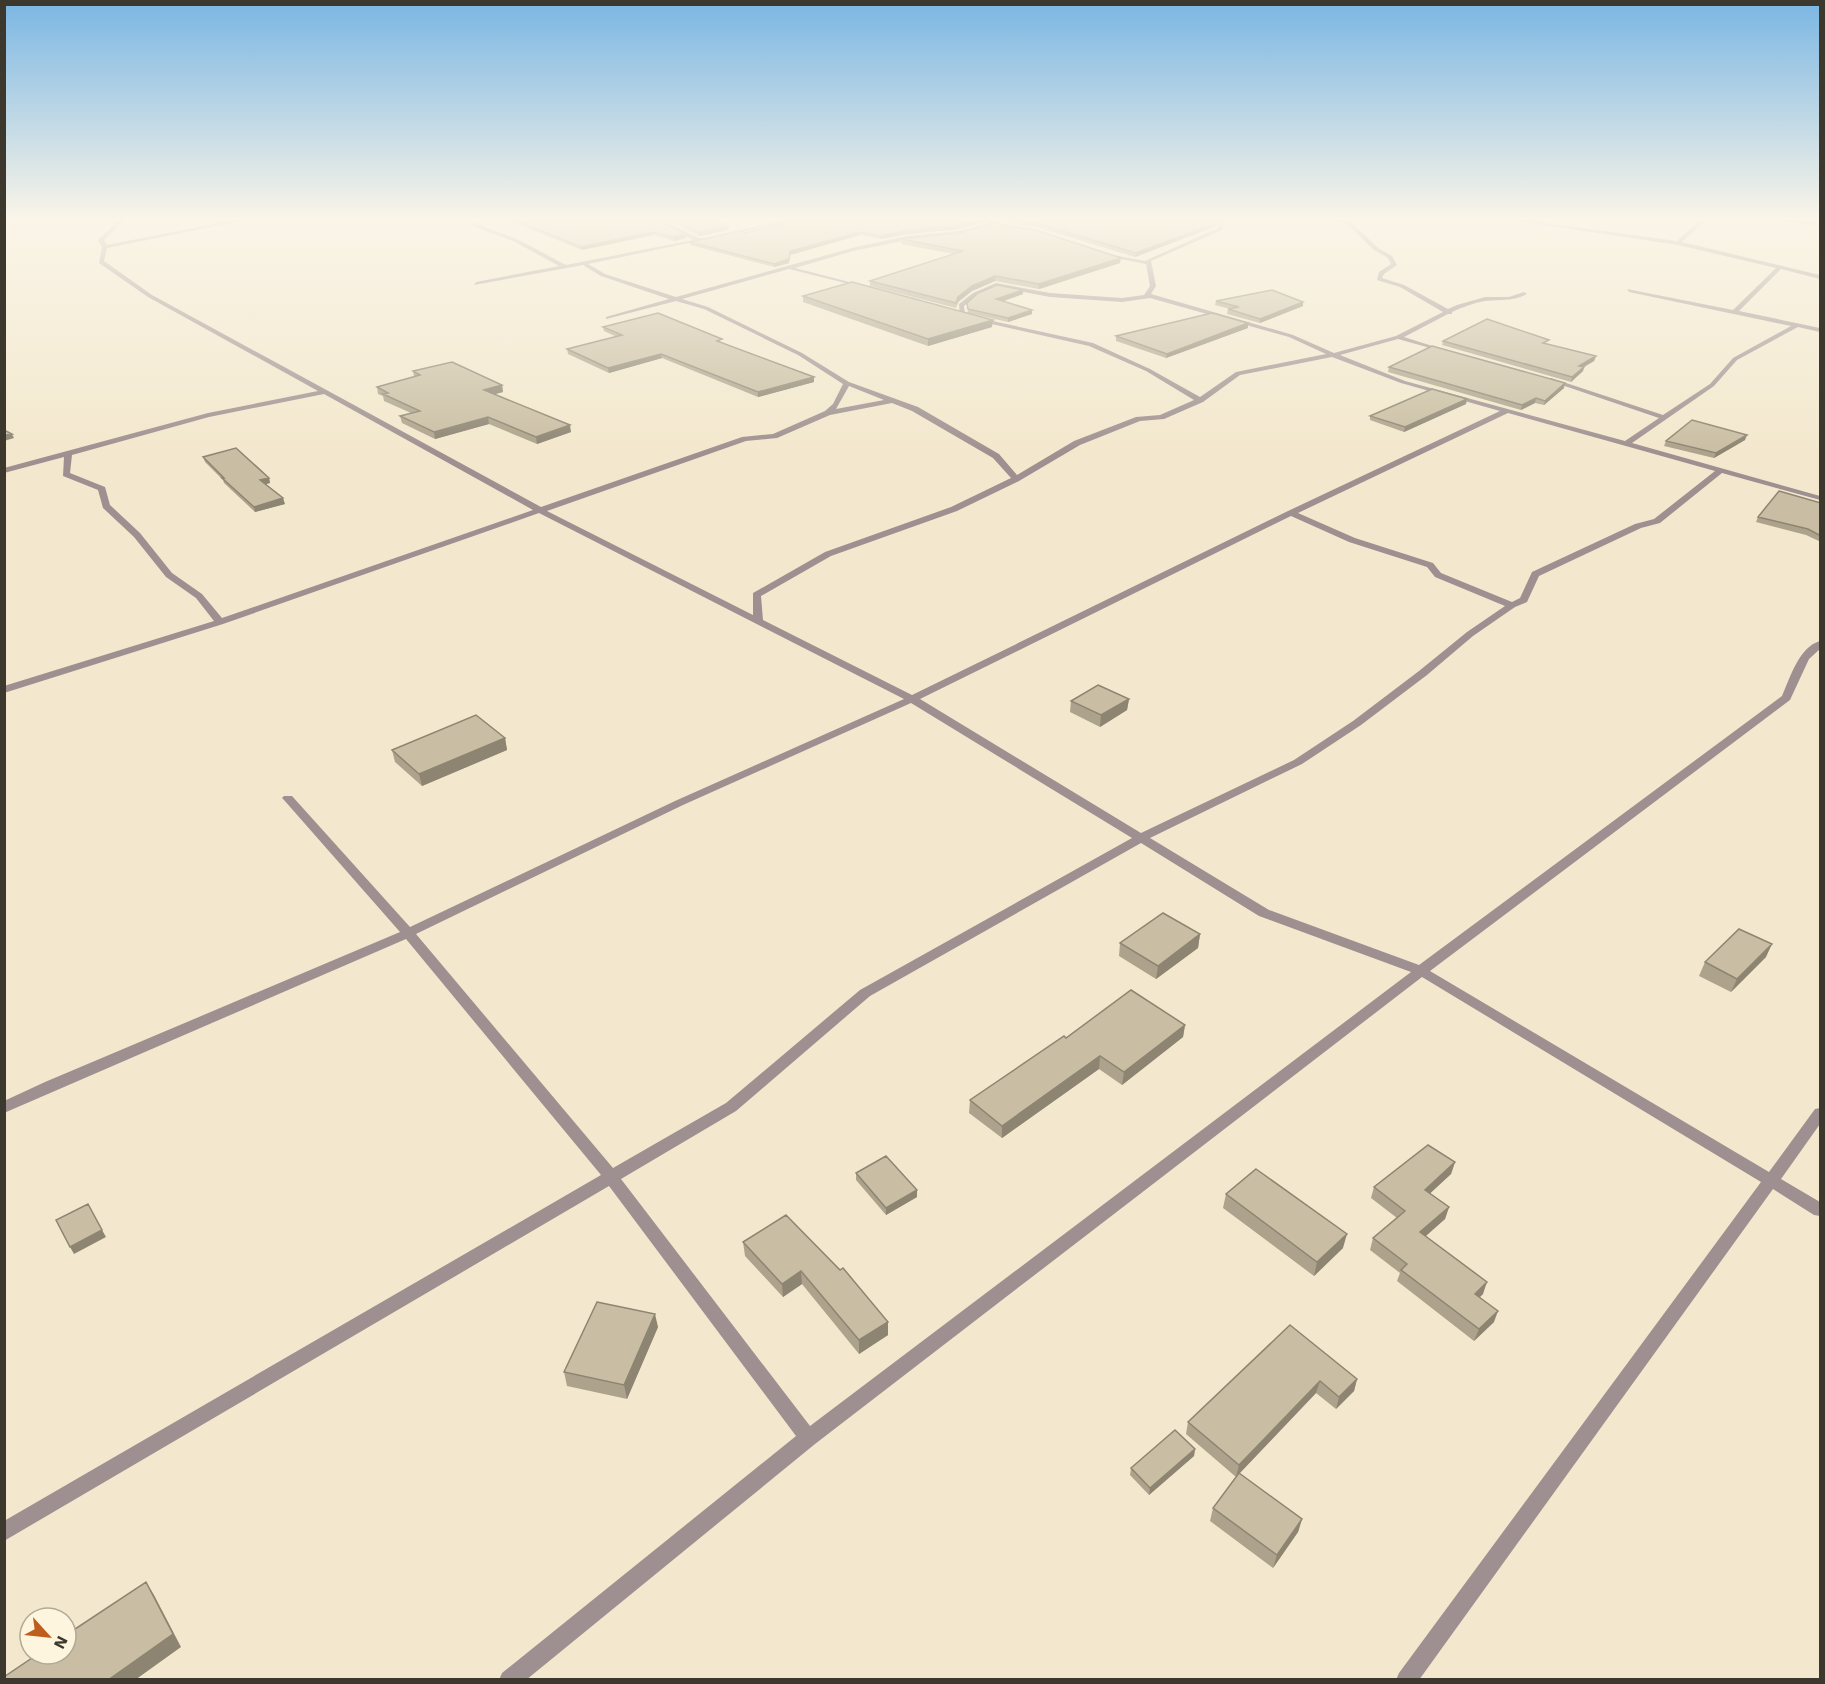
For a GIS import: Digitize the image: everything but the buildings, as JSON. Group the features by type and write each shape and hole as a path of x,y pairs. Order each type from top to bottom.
{"street":[{"path":"153,298 541,511 912,699 1264,913 1421,972 1821,1210"},
{"path":"670,298 706,308 800,354 847,383 894,400 968,438 996,456 1016,479"},
{"path":"608,318 679,298"},
{"path":"963,314 961,305 970,298"},
{"path":"1093,298 1122,300 1139,298"},
{"path":"1157,298 1291,336 1403,382 1821,498"},
{"path":"1423,298 1450,313"},
{"path":"758,621 756,595 828,554 954,508 1016,479 1077,443 1139,419 1161,417 1200,400 1238,373 1333,355 1398,337 1450,313 1459,306 1485,299 1514,298"},
{"path":"1666,298 1821,330"},
{"path":"1735,312 1749,298"},
{"path":"953,311 1013,328 1091,344 1110,351 1200,400"},
{"path":"1626,444 1712,385 1735,359 1797,325"},
{"path":"1398,337 1456,355"},
{"path":"1543,378 1665,418"},
{"path":"828,413 836,405 847,383"},
{"path":"4,471 208,415 325,392"},
{"path":"4,690 220,621 745,439 774,436 828,413 894,400"},
{"path":"4,1108 50,1086 408,933 679,802 912,699 1291,513 1507,411"},
{"path":"68,452 66,474 102,489 106,506 137,535 169,575 200,596 220,621"},
{"path":"4,1532 731,1107 865,993 1141,838 1298,762 1357,723 1470,634 1512,605 1524,600 1534,574 1638,526 1657,520 1720,470"},
{"path":"1291,513 1352,540 1430,565 1438,575 1512,605"},
{"path":"510,1680 808,1438 1786,698 1805,658 1821,644"},
{"path":"288,798 408,933 612,1178 808,1438"},
{"path":"1406,1680 1821,1113"}]}
